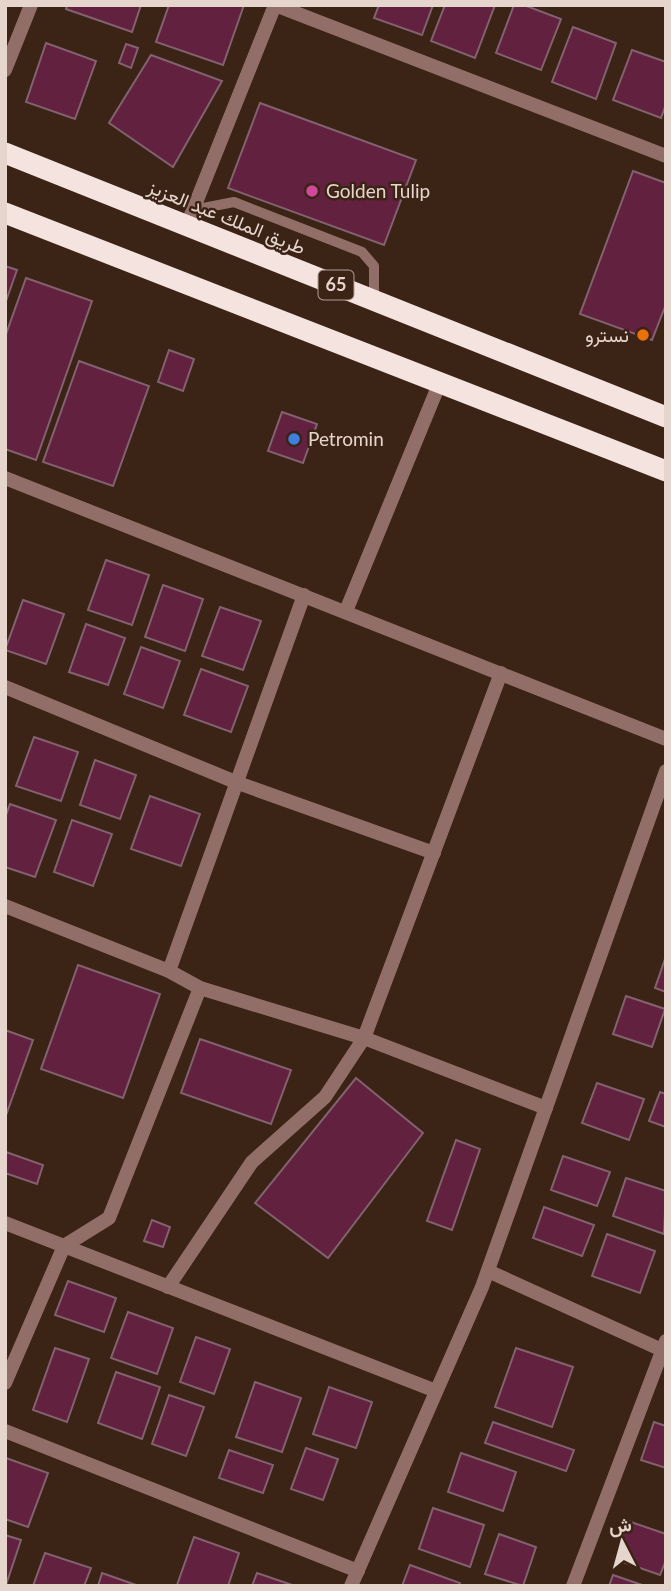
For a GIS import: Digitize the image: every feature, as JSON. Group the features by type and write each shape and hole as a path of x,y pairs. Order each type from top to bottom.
{"highway":[{"name":"طريق الملك عبد العزيز","path":"5,153 190,218 374,300 666,417"},
{"path":"5,213 666,471"}],"street":[{"path":"5,71 31,5"},
{"path":"190,218 275,5 666,156"},
{"path":"346,611 440,382"},
{"path":"5,478 666,739"},
{"path":"169,971 304,595"},
{"path":"168,1287 252,1162 325,1097 364,1038 500,673"},
{"path":"5,687 238,783 434,853"},
{"path":"351,1586 488,1271 666,771"},
{"path":"5,906 169,971 200,988 364,1038 546,1108"},
{"path":"5,1383 64,1246 109,1218 200,988"},
{"path":"5,1223 436,1391"},
{"path":"488,1271 664,1345 573,1586"},
{"path":"5,1431 358,1571"}],"lane":[{"path":"190,218 234,202 362,252 374,266 374,300"}],"building":[{"path":"67,5 141,5 132,32 66,9"},
{"path":"169,5 244,5 223,65 156,42"},
{"path":"379,5 433,5 422,35 374,18"},
{"path":"445,5 495,5 475,58 431,41"},
{"path":"514,5 524,5 561,19 541,70 496,53"},
{"path":"573,27 616,43 596,99 552,82"},
{"path":"46,43 96,61 75,119 26,102"},
{"path":"126,44 138,48 131,68 119,63"},
{"path":"632,50 666,62 666,104 661,118 613,100"},
{"path":"151,55 222,81 173,167 109,123"},
{"path":"260,103 416,160 384,245 228,188"},
{"path":"633,171 666,183 666,304 652,340 580,314"},
{"path":"5,266 17,270 5,304"},
{"path":"26,278 92,301 36,460 5,449 5,337"},
{"path":"169,350 194,359 183,391 158,382"},
{"path":"79,361 149,386 113,486 43,462"},
{"path":"282,412 317,424 303,463 268,451"},
{"path":"106,560 149,575 132,625 88,610"},
{"path":"163,585 203,599 185,651 145,637"},
{"path":"23,600 64,614 46,664 5,650"},
{"path":"220,607 261,621 243,670 202,656"},
{"path":"86,624 125,638 108,685 69,672"},
{"path":"141,647 180,661 163,708 124,694"},
{"path":"201,669 248,686 231,732 184,715"},
{"path":"34,737 78,752 61,801 16,786"},
{"path":"95,760 136,775 120,819 80,805"},
{"path":"150,796 200,814 181,866 131,849"},
{"path":"10,804 56,820 35,877 5,867 5,818"},
{"path":"72,820 112,834 93,886 54,872"},
{"path":"666,956 666,992 655,988"},
{"path":"78,965 160,994 123,1098 41,1069"},
{"path":"626,996 665,1009 652,1047 613,1034"},
{"path":"5,1030 33,1040 5,1118"},
{"path":"200,1039 291,1070 271,1124 181,1093"},
{"path":"356,1078 423,1133 328,1258 255,1203"},
{"path":"597,1083 644,1099 629,1140 582,1123"},
{"path":"660,1092 666,1094 666,1127 649,1121"},
{"path":"456,1140 480,1149 452,1230 427,1221"},
{"path":"6,1152 43,1165 37,1184 5,1173"},
{"path":"563,1156 610,1172 597,1206 551,1190"},
{"path":"626,1178 666,1191 664,1234 613,1216"},
{"path":"544,1207 594,1225 582,1256 533,1238"},
{"path":"152,1220 170,1227 163,1247 144,1241"},
{"path":"607,1234 655,1251 640,1293 592,1276"},
{"path":"68,1281 116,1298 104,1332 55,1315"},
{"path":"128,1312 173,1328 157,1374 111,1358"},
{"path":"196,1337 230,1349 214,1394 180,1382"},
{"path":"55,1348 89,1359 67,1422 33,1410"},
{"path":"516,1348 573,1367 552,1427 495,1407"},
{"path":"116,1372 160,1387 142,1439 98,1423"},
{"path":"255,1382 301,1398 282,1452 236,1437"},
{"path":"329,1387 372,1402 356,1448 313,1434"},
{"path":"169,1395 204,1407 186,1456 152,1444"},
{"path":"493,1422 574,1450 566,1471 485,1443"},
{"path":"654,1422 666,1426 666,1468 641,1460"},
{"path":"306,1448 338,1459 323,1500 291,1489"},
{"path":"229,1450 273,1465 263,1493 219,1478"},
{"path":"461,1453 516,1472 503,1511 448,1492"},
{"path":"6,1458 48,1473 28,1527 5,1519"},
{"path":"433,1508 484,1525 470,1567 419,1549"},
{"path":"628,1521 666,1534 666,1560 660,1575 614,1559"},
{"path":"499,1534 536,1547 523,1586 485,1574"},
{"path":"5,1535 21,1540 6,1585 5,1585"},
{"path":"194,1537 239,1553 228,1586 177,1585"},
{"path":"45,1553 91,1568 84,1586 33,1586"},
{"path":"410,1565 460,1583 459,1586 402,1586"},
{"path":"102,1573 139,1586 98,1586"},
{"path":"257,1573 295,1586 252,1586"},
{"path":"613,1575 645,1586 609,1586"}],"place":[{"name":"Golden Tulip","path":"312,191"},
{"name":"نسترو","path":"643,335"},
{"name":"Petromin","path":"294,439"}]}
